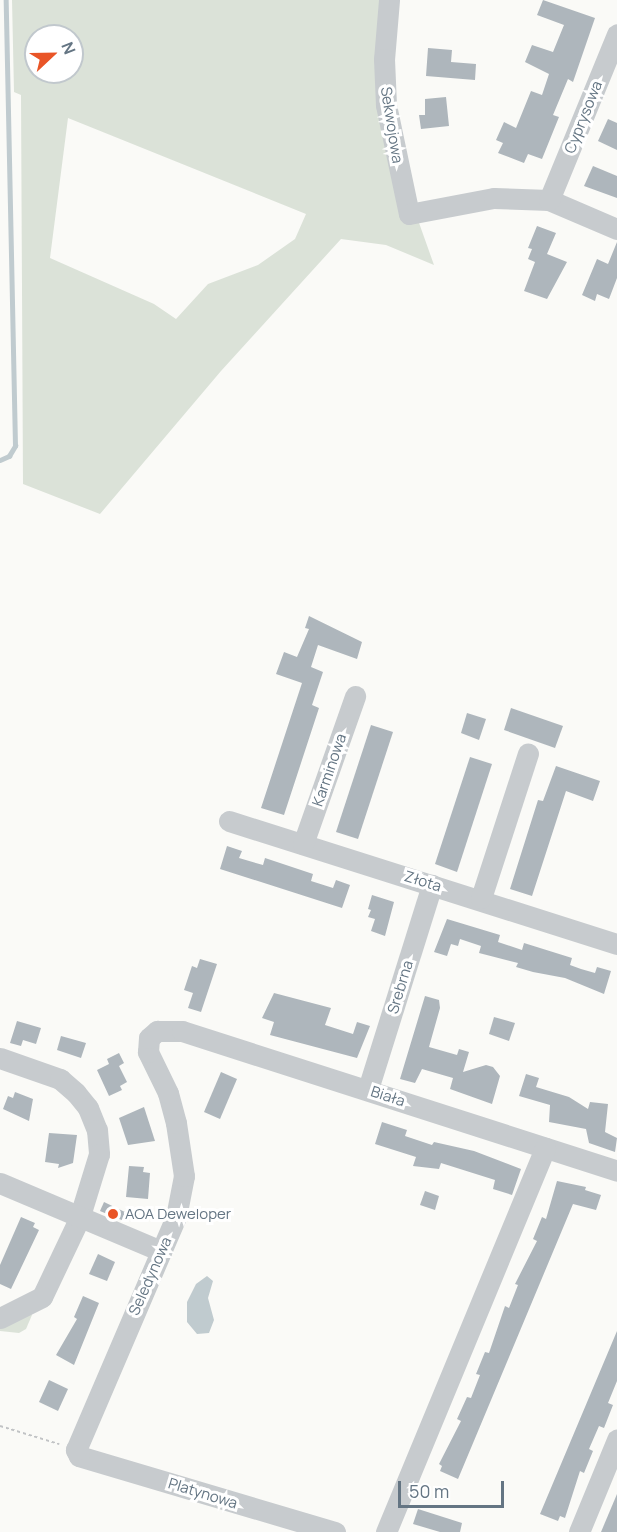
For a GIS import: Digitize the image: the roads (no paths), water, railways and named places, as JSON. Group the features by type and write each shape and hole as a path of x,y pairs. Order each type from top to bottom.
{"street":[{"name":"Sekwojowa","path":"389,0 384,59 386,105 409,214 494,198 549,200"},
{"name":"Cyprysowa","path":"549,200 617,34"},
{"path":"549,200 617,229"},
{"name":"Karminowa","path":"303,844 355,696"},
{"path":"481,898 528,753"},
{"name":"Złota","path":"229,821 432,885 481,898 617,944"},
{"name":"Srebrna","path":"368,1089 432,885"},
{"name":"Biała","path":"157,1031 182,1031 617,1171"},
{"name":"Seledynowa","path":"76,1450 176,1217 184,1176 168,1093 148,1052 149,1038 157,1031"},
{"path":"0,1058 60,1079 88,1108 97,1130 99,1154 79,1219 42,1297 0,1318"},
{"path":"386,1532 545,1148"},
{"path":"0,1183 79,1219 161,1251"},
{"path":"579,1532 617,1440"},
{"name":"Platynowa","path":"76,1450 79,1456 335,1532"}],"waterway":[{"path":"0,460 9,456 15,446 6,0"}],"place":[{"name":"AOA Deweloper","path":"113,1214"}]}
